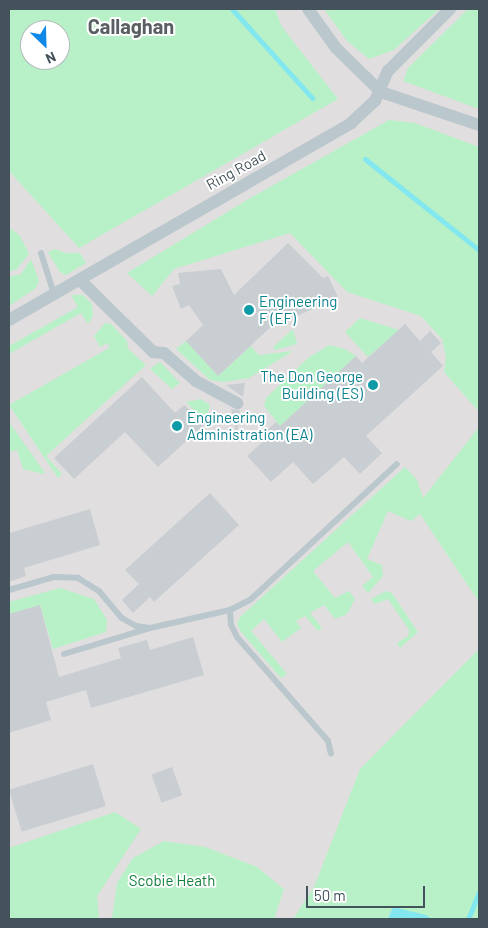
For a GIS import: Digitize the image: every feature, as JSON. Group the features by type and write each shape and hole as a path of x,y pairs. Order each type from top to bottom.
{"street":[{"path":"308,9 336,48 381,92 479,126"},
{"name":"Ring Road","path":"9,320 80,280 195,210 351,123 375,102 381,92 388,71 450,9"},
{"path":"80,280 153,352 164,353 196,381 237,403"}],"lane":[{"path":"41,252 54,294"},
{"path":"64,654 150,628 230,610 250,600 398,464"},
{"path":"9,590 54,577 78,578 99,591 122,618 136,626 150,628"},
{"path":"230,610 231,625 237,637 328,741 331,754"}],"shaded area":[{"path":"9,9 479,9 479,919 9,919"}],"green space":[{"path":"9,9 275,9 282,27 338,99 79,248 9,171"},
{"path":"324,9 439,9 394,50 369,59 347,41"},
{"path":"468,9 479,9 479,109 403,81 408,68"},
{"path":"389,120 415,123 479,147 479,412 444,372 446,357 442,339 421,316 347,292 290,233 174,269 152,296 127,273 252,197"},
{"path":"9,227 20,236 29,254 17,269 9,272"},
{"path":"55,249 65,253 80,253 86,263 66,275 60,272 48,252"},
{"path":"31,259 39,281 36,288 9,306 9,277 21,274"},
{"path":"71,295 83,295 92,304 93,316 88,324 81,313 9,354 9,346 78,307"},
{"path":"360,318 399,330 368,357 345,332"},
{"path":"105,323 111,324 127,341 128,349 146,365 46,456 62,474 58,478 9,405 109,348 108,343 100,347 94,336"},
{"path":"293,329 297,344 275,350 273,347"},
{"path":"186,341 218,376 251,346 259,355 293,351 249,378 223,382 210,380 176,349"},
{"path":"329,345 345,349 356,356 280,426 264,406 266,398 308,358"},
{"path":"160,362 180,383 172,389 150,369"},
{"path":"201,399 210,405 205,422 186,402"},
{"path":"9,422 45,473 23,469 17,450 9,452"},
{"path":"479,427 479,602 420,514 411,521 388,511 367,559 382,565 383,576 368,593 362,586 373,577 348,542 313,571 335,598 349,591 355,599 347,614 335,619 324,605 310,613 322,628 318,631 305,616 296,621 301,628 282,642 264,619 251,631 287,674 281,678 241,632 237,624 240,617 405,467 417,480 423,498"},
{"path":"60,588 94,599 107,620 106,632 53,649 40,605 9,614 9,602"},
{"path":"386,591 392,593 418,632 400,648 397,643 408,636 409,630 388,599 375,604 371,599"},
{"path":"479,649 479,919 432,919 393,907 388,919 293,919 314,887 360,769"},
{"path":"115,812 141,829 97,896 99,919 9,919 9,848"},
{"name":"Scobie Heath","path":"164,841 205,847 257,867 284,889 274,919 112,919 117,883 133,858"}],"water":[{"path":"393,907 426,915 432,919 388,919"}],"building":[{"name":"Engineering F (EF)","path":"288,243 323,278 328,276 338,297 291,319 287,312 218,376 186,341 203,325 189,305 181,309 172,286 180,284 178,273 221,269 234,295"},
{"name":"The Don George Building (ES)","path":"405,324 420,341 430,331 441,343 431,352 443,366 366,436 382,453 360,474 344,457 313,484 293,462 271,482 247,456 269,436 265,432 276,422 280,426 356,356 362,363"},
{"name":"Engineering Administration (EA)","path":"142,377 175,413 184,405 206,423 158,467 125,432 74,479 54,458"},
{"path":"245,383 243,397 226,385"},
{"path":"231,409 240,410 237,431 236,431"},
{"path":"210,493 239,525 154,602 150,597 133,613 122,600 139,584 125,570"},
{"path":"90,509 100,545 24,568 26,576 9,582 9,533"},
{"path":"40,605 59,677 121,658 118,648 147,640 150,650 193,637 204,675 91,708 86,690 46,702 51,720 9,733 9,614"},
{"path":"93,764 106,806 22,832 9,790"},
{"path":"172,767 182,795 162,803 151,775"}],"waterway":[{"path":"232,9 312,98"},
{"path":"365,159 479,250"},
{"path":"468,919 479,892"}],"place":[{"name":"Engineering F (EF)","path":"249,310"},
{"name":"The Don George Building (ES)","path":"373,385"},
{"name":"Engineering Administration (EA)","path":"177,426"}],"district":[{"name":"Callaghan","path":"131,26"}]}
